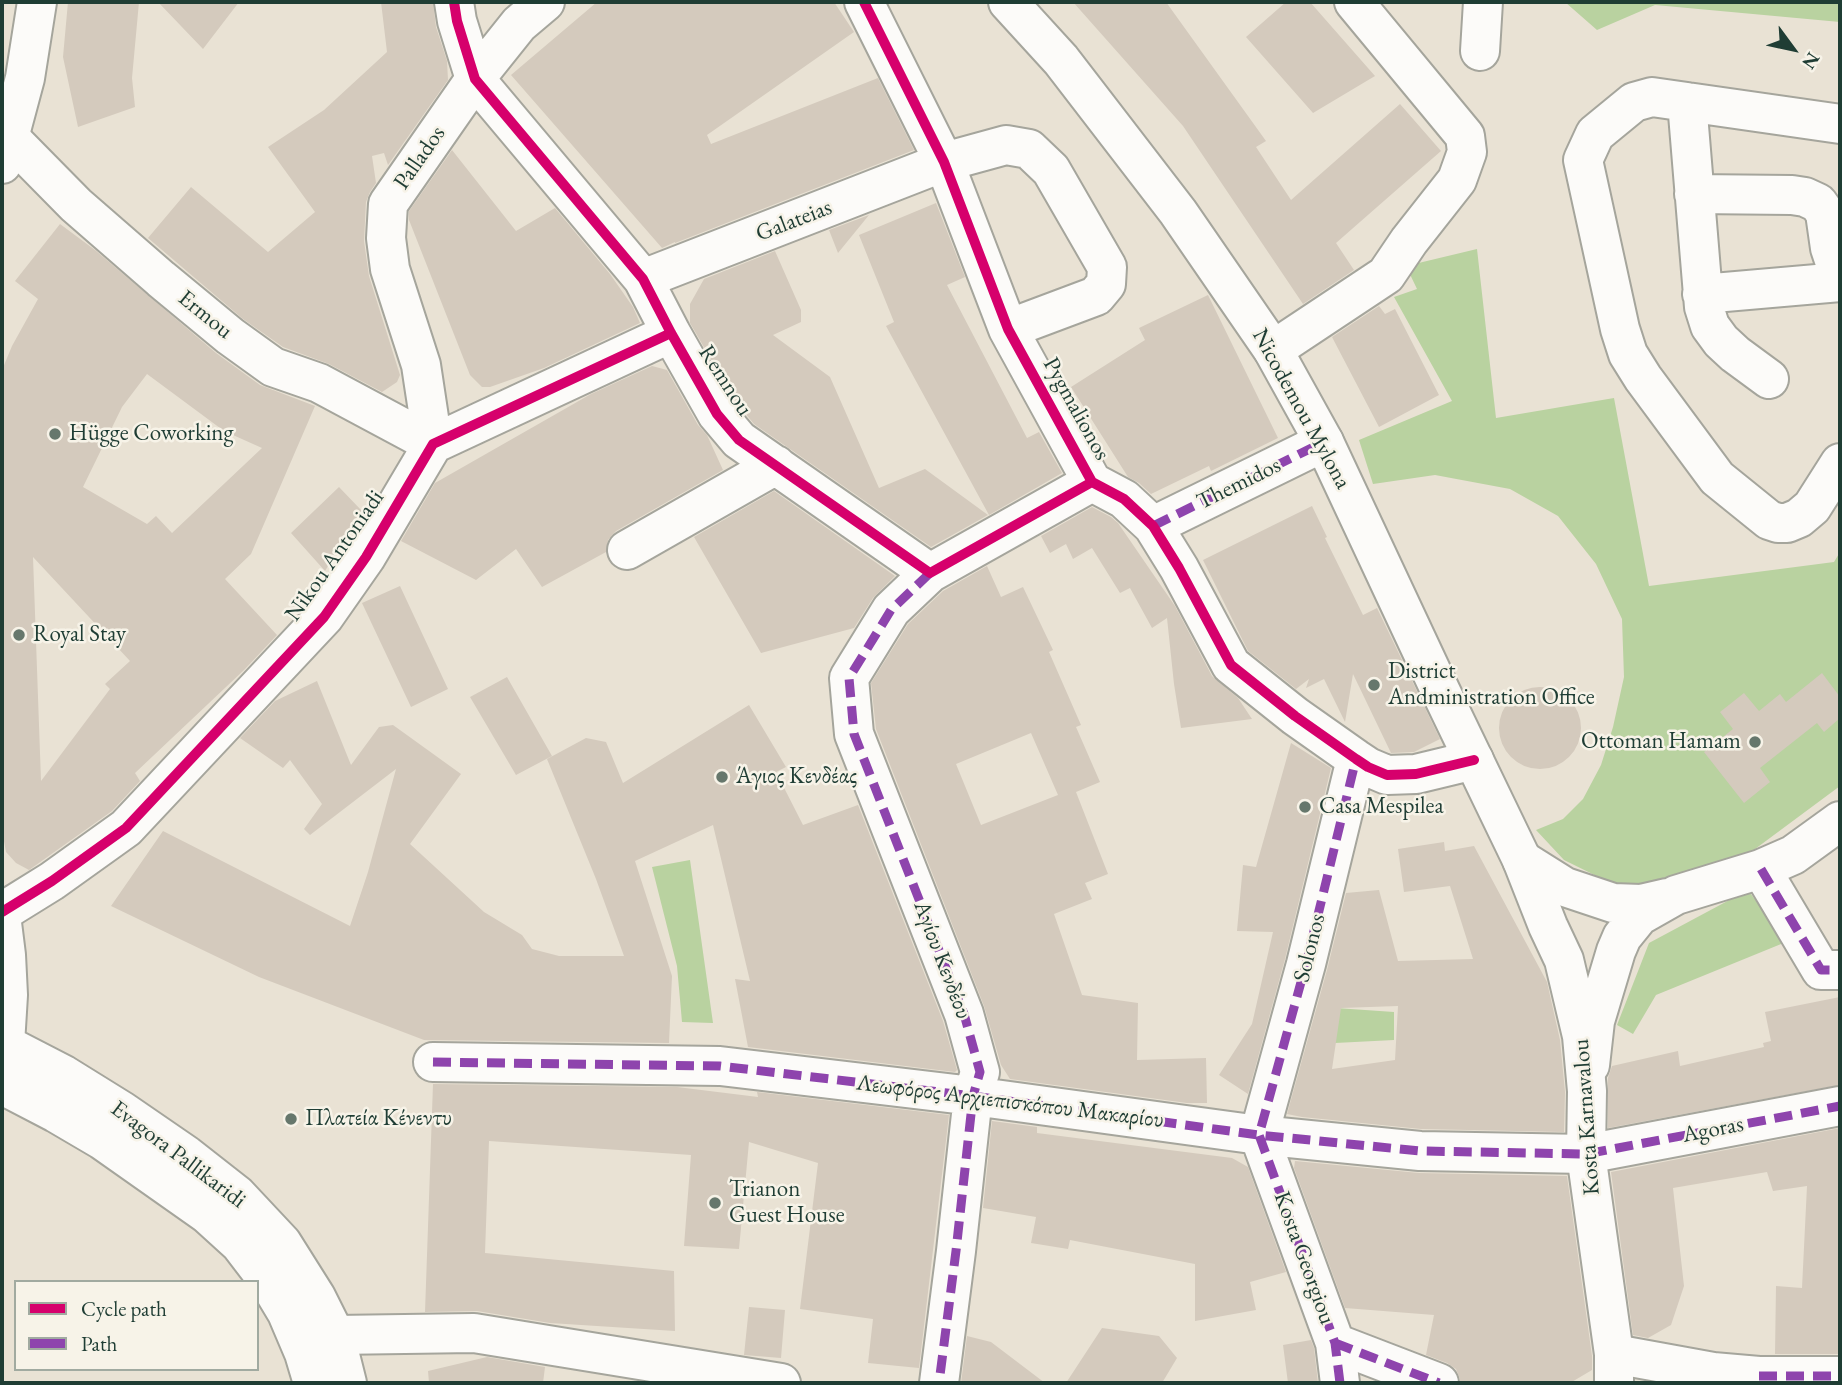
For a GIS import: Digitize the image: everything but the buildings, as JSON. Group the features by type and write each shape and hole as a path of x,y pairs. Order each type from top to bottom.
{"street":[{"path":"5,151 25,78 37,2"},
{"path":"454,2 457,21 475,79"},
{"path":"475,79 519,24 545,2"},
{"name":"Pygmalionos","path":"864,2 944,162 1008,329 1092,482 1124,499 1153,526 1179,568 1231,665 1356,760 1387,775 1416,774 1474,760"},
{"name":"Nicodemou Mylona","path":"1008,2 1061,60 1178,212 1273,350 1324,442 1522,860"},
{"path":"1273,350 1385,275 1457,180 1467,152 1465,135 1354,2"},
{"path":"1480,51 1483,2"},
{"name":"Remnou","path":"475,79 643,279 717,414 739,440 930,573"},
{"name":"Pallados","path":"433,444 421,365 390,269 386,238 388,204 475,79"},
{"path":"1840,124 1652,97 1633,102 1595,134 1583,160 1620,329 1628,354 1717,478 1769,520 1787,523 1799,518 1812,507 1840,463"},
{"path":"1687,102 1704,307 1710,326 1721,341 1769,379"},
{"name":"Galateias","path":"643,279 944,162 1006,145 1029,149 1051,170 1107,267 1106,284 1096,296 1008,329"},
{"name":"Ermou","path":"5,151 76,205 230,336 273,367 319,383 433,444"},
{"path":"1694,194 1792,195 1818,203 1825,213 1830,248 1840,280 1702,294"},
{"path":"433,444 671,333"},
{"name":"Themidos","path":"1153,526 1324,442"},
{"name":"Nikou Antoniadi","path":"2,912 52,881 126,828 324,617 366,557 433,444"},
{"path":"627,550 776,465"},
{"path":"930,573 1092,482"},
{"name":"Αγίου Κενδέου","path":"930,573 891,610 849,678 854,734 964,1014 981,1072 973,1096 939,1383"},
{"name":"Solonos","path":"1259,1135 1306,964 1356,760"},
{"path":"1522,860 1566,887 1613,903 1642,904 1761,869 1793,855 1840,821"},
{"name":"Kosta Karnavalou","path":"1522,860 1564,960 1581,1036 1587,1091 1586,1154 1614,1369"},
{"path":"1761,869 1821,970 1840,970"},
{"path":"1587,1091 1594,1021 1622,937 1639,916 1676,895"},
{"path":"2,923 8,995 3,1048"},
{"name":"Evagora Pallikaridi","path":"3,1048 64,1075 122,1111 186,1155 237,1195 282,1243 316,1297 335,1335 347,1383"},
{"name":"Λεωφόρος Αρχιεπισκόπου Μακαρίου","path":"433,1062 720,1066 973,1096 1259,1135 1420,1152 1586,1154"},
{"name":"Evagora Pallikaridi","path":"2,1085 102,1140 207,1214 240,1244 287,1312 313,1383"},
{"name":"Agoras","path":"1586,1154 1840,1106"},
{"name":"Kosta Georgiou","path":"1259,1135 1335,1343 1340,1383"},
{"path":"335,1335 474,1333 781,1383"},
{"path":"1335,1343 1439,1383"},
{"path":"1614,1369 1759,1376 1840,1376"}],"green space":[{"path":"1565,2 1840,2 1840,22 1655,5 1597,30"},
{"path":"1477,249 1496,418 1614,398 1649,586 1834,562 1840,552 1840,786 1747,855 1629,892 1564,860 1536,830 1563,819 1583,799 1601,765 1624,677 1622,619 1596,564 1558,516 1510,489 1435,475 1373,484 1359,440 1452,401 1394,297 1417,289 1406,266"},
{"path":"690,860 713,1023 682,1022 677,966 652,867"},
{"path":"1748,890 1786,942 1656,995 1633,1034 1617,1025 1649,943"},
{"path":"1336,1008 1394,1012 1394,1040 1335,1043"}],"marked path":[{"path":"1153,526 1324,442"},
{"path":"930,573 891,610 849,678 854,734 964,1014 980,1072 973,1096 939,1383"},
{"path":"1340,1383 1335,1343 1259,1135 1306,964 1356,759"},
{"path":"1761,869 1821,970 1840,970"},
{"path":"433,1062 720,1066 973,1096 1259,1135 1420,1151 1586,1154 1840,1106"},
{"path":"1335,1343 1439,1383"},
{"path":"1759,1376 1840,1376"}],"cycle path":[{"path":"454,2 457,21 475,79 643,279 717,414 739,440 930,573 1092,482"},
{"path":"864,2 944,162 1008,329 1092,482 1124,499 1153,526 1179,568 1231,665 1295,716 1368,767 1387,775 1416,774 1474,760"},
{"path":"2,912 52,881 126,828 324,617 366,557 433,444 671,333"}],"place":[{"name":"Hügge Coworking","path":"55,434"},
{"name":"Royal Stay","path":"19,635"},
{"name":"District Andministration Office","path":"1374,685"},
{"name":"Ottoman Hamam","path":"1755,742"},
{"name":"Άγιος Κενδέας","path":"722,777"},
{"name":"Casa Mespilea","path":"1305,807"},
{"name":"Πλατεία Κένεντυ","path":"291,1119"},
{"name":"Trianon Guest House","path":"715,1203"}]}
